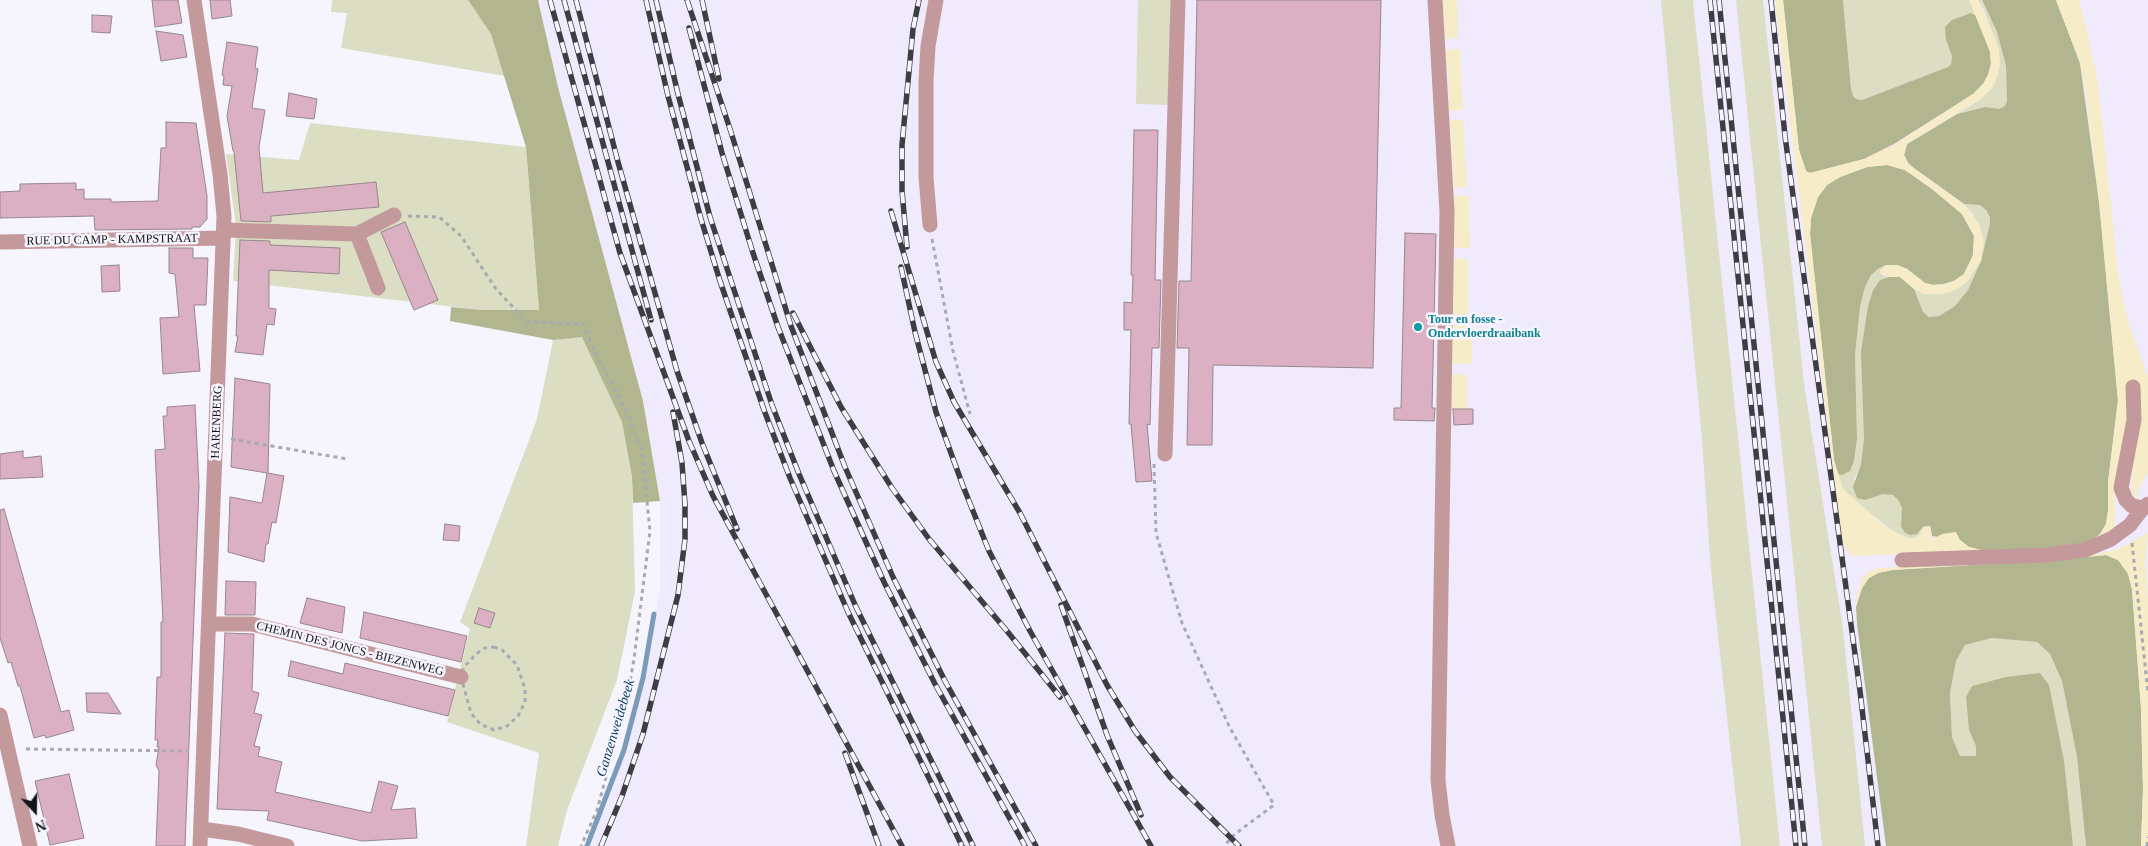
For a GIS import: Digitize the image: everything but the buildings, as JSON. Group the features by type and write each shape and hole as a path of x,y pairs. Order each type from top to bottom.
{"street":[{"name":"HARENBERG","path":"194,0 220,174 224,234 200,846"},
{"path":"930,225 926,177 926,81 928,46 936,0"},
{"path":"1165,454 1178,0"},
{"path":"1435,0 1447,212 1438,765 1442,815 1448,846"},
{"path":"378,288 357,234 394,215"},
{"name":"RUE DU CAMP - KAMPSTRAAT","path":"0,242 224,234 357,234"},
{"path":"2133,387 2134,420 2121,488 2126,500 2132,506 2146,506"},
{"path":"1902,560 2047,554 2085,550 2111,540 2130,525 2146,506"},
{"name":"CHEMIN DES JONCS - BIEZENWEG","path":"210,624 252,624 461,677"},
{"path":"1,724 30,846"},
{"path":"201,829 238,834 287,846"}],"path":[{"path":"394,215 439,217 462,236 496,289 527,322 583,324 597,356 627,412 642,451 650,531 634,659 626,704 597,810 580,846"},
{"path":"930,225 953,351 970,414"},
{"path":"228,439 347,459"},
{"path":"1155,486 1158,543 1182,623 1230,728 1274,805 1235,834 1224,846"},
{"path":"2130,525 2148,693"},
{"name":"CHEMIN DES JONCS - BIEZENWEG","path":"494,647 502,650 517,665 522,676 525,689 524,702 518,716 507,726 494,730 480,724 471,713 461,677 464,668 476,654 485,648 494,647"},
{"path":"26,749 192,751"},
{"path":"2147,846 2148,837"}],"shaded area":[{"path":"538,0 2148,0 2148,846 586,846 602,808 641,696 660,588 660,501 643,401 558,87"}],"green space":[{"path":"332,0 468,0 491,34 505,76 341,48 347,13 331,12"},
{"path":"468,0 538,0 558,87 643,401 660,501 633,503 632,477 622,422 582,337 553,340 450,321 451,307 481,310 539,310 526,147 491,34"},
{"path":"1138,0 1172,0 1169,105 1136,104"},
{"path":"1661,0 1693,0 1780,846 1741,846 1711,571 1702,440"},
{"path":"1736,0 1763,0 1805,391 1843,628 1865,846 1822,846"},
{"path":"1783,0 1843,0 1851,89 1856,99 1862,100 1948,67 1951,64 1952,56 1946,40 1945,27 1952,20 1971,13 1977,16 1990,52 1991,64 1988,75 1983,84 1973,94 1894,144 1864,159 1810,173 1806,171 1799,150"},
{"path":"1843,0 1969,0 1977,16 1971,13 1946,40 1952,56 1951,64 1948,67 1862,100 1856,99 1853,96 1851,89"},
{"path":"1978,0 1982,0 1997,32 2006,66 2007,101 2005,107 1999,109 1976,109 1957,114 1981,99 1992,88 2000,64 1985,12"},
{"path":"1982,0 2056,0 2080,63 2099,202 2118,400 2108,482 2106,524 2100,534 2083,545 2047,550 1985,551 1969,547 1960,540 1932,536 1930,526 1923,527 1917,534 1910,535 1905,533 1901,526 1902,508 1899,501 1893,495 1883,494 1865,500 1857,498 1853,487 1861,464 1864,438 1861,352 1868,306 1873,290 1880,280 1889,277 1900,277 1914,289 1923,312 1929,317 1939,316 1955,306 1968,290 1981,261 1990,223 1990,217 1986,210 1980,205 1964,204 1915,169 1908,163 1904,155 1907,144 1957,114 1985,107 1999,109 2005,106 2007,101 2006,66 1997,32"},
{"path":"310,123 526,147 539,310 481,310 233,281 236,226 226,154 299,160"},
{"path":"1887,165 1905,170 1962,214 1974,236 1973,255 1964,274 1954,281 1944,284 1933,285 1925,283 1907,269 1897,265 1886,265 1871,275 1865,287 1860,307 1855,355 1857,439 1854,461 1850,471 1842,475 1838,474 1834,460 1810,234 1811,218 1818,197 1827,185 1840,177 1867,167"},
{"path":"1964,204 1980,205 1987,210 1991,217 1981,261 1974,215"},
{"path":"1981,261 1968,290 1955,306 1939,316 1929,317 1923,312 1914,289 1924,294 1967,282"},
{"path":"1886,265 1880,270 1882,275 1889,277 1880,280 1873,290 1868,306 1864,438 1861,464 1854,480 1870,499 1876,495 1883,494 1893,495 1899,501 1902,508 1901,526 1920,531 1923,527 1920,535 1911,539 1894,532 1850,497 1843,489 1836,469 1839,474 1854,461 1857,439 1855,355 1860,307 1865,287 1871,275"},
{"path":"582,336 622,422 632,478 635,591 617,680 567,810 558,846 526,846 539,753 447,722 470,629 460,622 537,419 553,340"},
{"path":"2106,555 2118,560 2122,564 2128,574 2132,589 2141,708 2143,789 2141,846 2086,846 2077,757 2062,681 2050,654 2037,642 1992,638 1965,645 1956,661 1950,693 1952,737 1960,756 1976,756 1976,746 1969,730 1966,697 1972,686 2006,677 2040,673 2049,685 2064,761 2073,846 1886,846 1857,624 1856,607 1863,585 1869,578 1878,573 1892,570"},
{"path":"1992,638 2037,642 2050,654 2062,681 2077,757 2086,846 2073,846 2073,842 1972,686 1966,697 1969,730 1977,746 1976,756 1960,756 1952,737 1950,693 1956,661 1965,645"}],"sand":[{"path":"1439,0 1457,0 1458,38 1444,39"},
{"path":"1775,0 1783,0 1799,150 1806,171 1810,173 1864,159 1894,145 1973,94 1983,84 1991,64 1990,52 1969,0 1978,0 1994,35 1999,49 2000,64 1992,88 1981,99 1907,144 1904,155 1908,163 1915,169 1964,204 1980,225 1984,242 1981,261 1967,282 1957,289 1944,294 1924,294 1914,289 1900,277 1889,277 1880,273 1880,270 1886,265 1897,265 1907,269 1925,283 1933,285 1944,284 1954,281 1964,274 1973,255 1974,236 1962,214 1905,170 1887,165 1867,167 1840,177 1827,185 1818,197 1811,218 1810,234 1834,460 1843,489 1885,526 1902,536 1911,539 1920,535 1923,527 1930,526 1932,537 1935,538 1942,534 1956,532 1960,540 1969,547 1985,551 1851,556 1842,541"},
{"path":"2056,0 2079,0 2086,27 2098,83 2119,282 2130,328 2148,377 2148,472 2137,492 2138,500 2131,490 2133,460 2129,419 2115,493 2115,525 2113,531 2093,540 2100,534 2106,524 2108,482 2118,400 2099,202 2086,94 2080,63"},
{"path":"1460,49 1463,110 1449,111 1448,72 1445,50"},
{"path":"1450,120 1463,120 1467,187 1454,188"},
{"path":"1454,196 1469,196 1470,248 1454,248"},
{"path":"1454,258 1468,259 1468,316 1452,317"},
{"path":"1452,326 1473,326 1472,364 1451,363"},
{"path":"1451,374 1467,375 1467,409 1450,409"},
{"path":"2148,533 2145,561 2148,600 2148,846 2141,846 2143,789 2141,708 2132,589 2128,574 2118,560 2106,555 1892,570 1878,573 1869,578 1859,593 1856,607 1856,595 1863,577 1878,568 2087,556 2118,549"}],"waterway":[{"name":"Ganzenweidebeek","path":"587,846 624,750 643,678 654,614"}],"railway":[{"path":"550,0 620,253 689,441 713,496 902,846"},
{"path":"564,0 651,320"},
{"path":"576,0 618,162 677,371 702,443 737,529"},
{"path":"646,0 668,96 701,219 764,410 790,478 848,612 962,846"},
{"path":"656,0 710,217 772,405 799,474 856,607 973,846"},
{"path":"687,0 730,129 791,326 845,467 893,577 945,681 1036,846"},
{"path":"702,0 719,79"},
{"path":"907,247 902,191 902,145 913,29 919,0"},
{"path":"1710,0 1796,846"},
{"path":"1719,0 1805,846"},
{"path":"1771,0 1785,136 1860,691 1878,846"},
{"path":"689,28 722,153 753,253 778,327 834,471 884,582 935,684 1025,846"},
{"path":"891,211 936,362 954,402 1020,513 1107,685 1135,731 1170,777 1239,846"},
{"path":"901,267 915,332 936,412 989,551 1030,631 1151,846"},
{"path":"793,313 841,407 892,488 929,539 1060,697"},
{"path":"601,846 622,796 643,734 678,595 685,539 685,504 682,463 673,412"},
{"path":"1061,605 1107,735 1141,815"},
{"path":"845,753 879,846"}],"place":[{"name":"Tour en fosse - Ondervloerdraaibank","path":"1418,327"}]}
